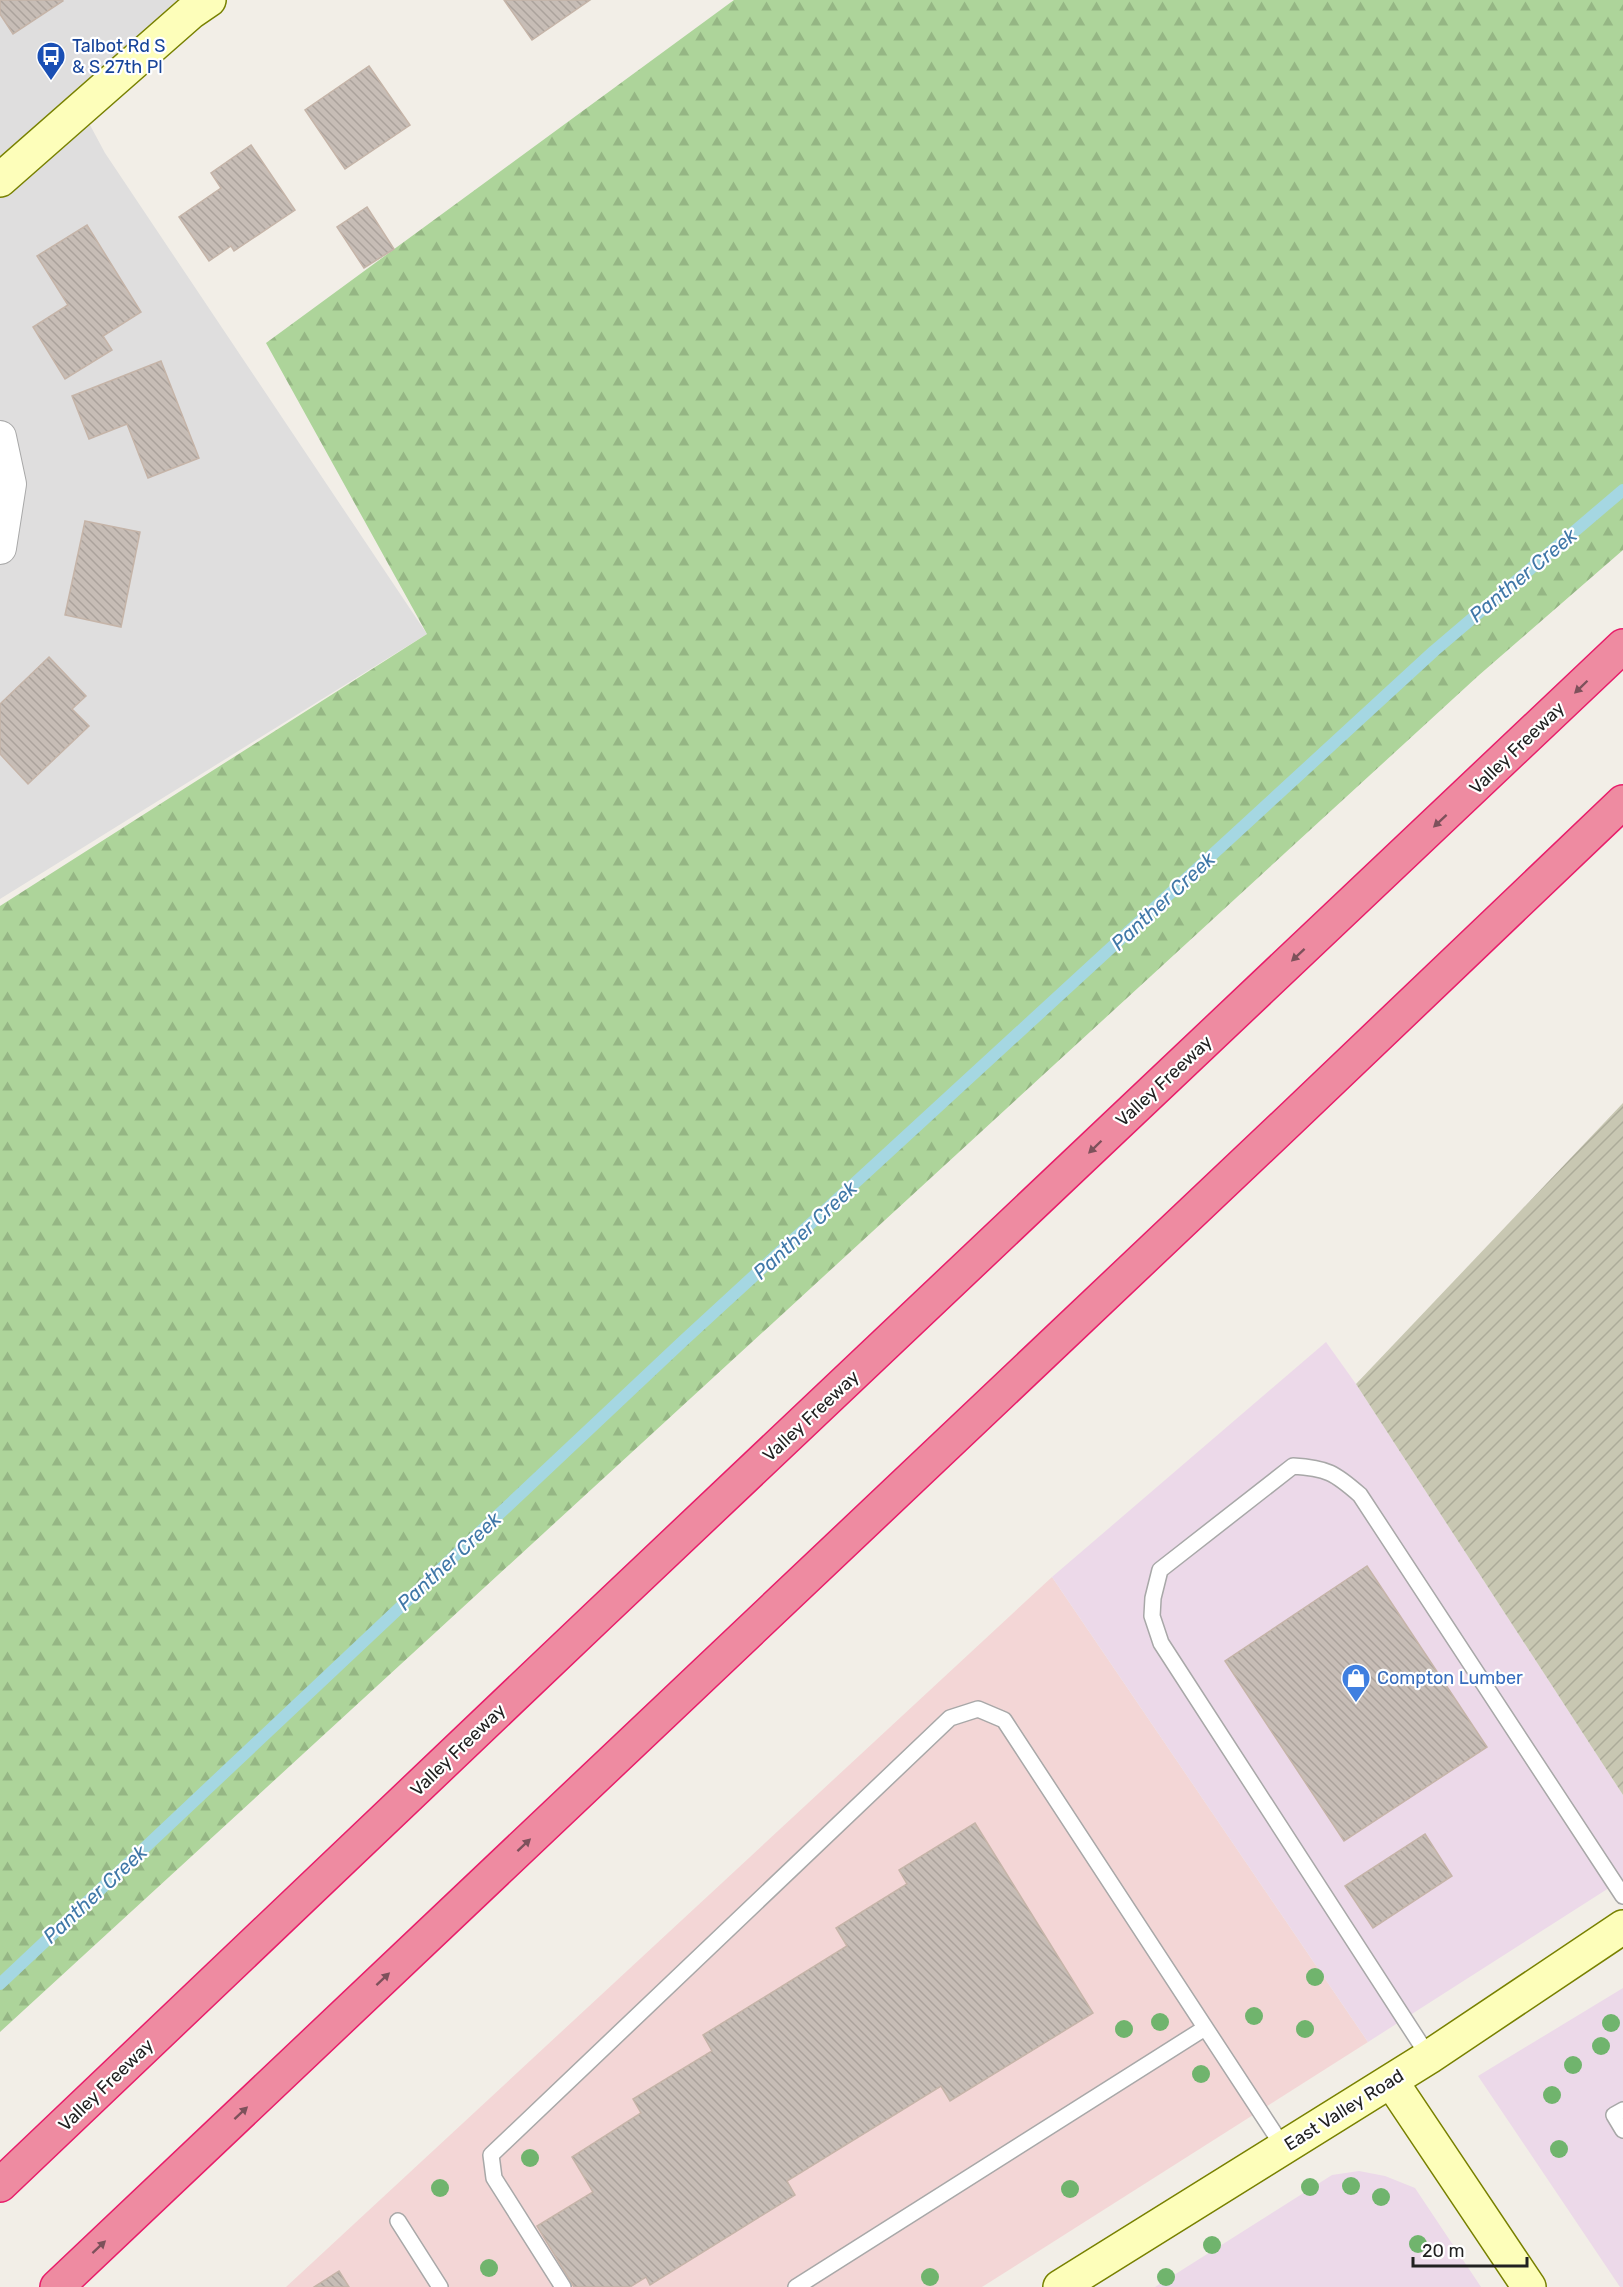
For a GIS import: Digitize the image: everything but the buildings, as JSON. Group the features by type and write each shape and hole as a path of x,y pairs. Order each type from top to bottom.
{"highway":[{"name":"Valley Freeway","path":"0,2186 590,1623 1623,646"},
{"path":"57,2287 1623,802"}],"street":[{"path":"0,180 193,4"},
{"path":"0,436 10,484 0,548"},
{"name":"East Valley Road","path":"1060,2287 1429,2057 1623,1927"},
{"path":"1391,2081 1529,2287"}],"lane":[{"path":"1429,2057 1161,1643 1152,1616 1152,1598 1160,1570 1293,1466 1317,1467 1338,1476 1360,1495 1623,1896"},
{"path":"563,2287 494,2178 491,2155 950,1718 978,1709 1004,1720 1284,2148"},
{"path":"796,2287 1205,2028"},
{"path":"1623,2110 1614,2115 1623,2130"},
{"path":"398,2222 440,2287"}],"shaded area":[{"path":"0,0 219,0 83,112 105,153 427,634 0,899"},
{"path":"1623,1103 1623,1795 1356,1384"},
{"path":"1326,1342 1356,1384 1623,1795 1623,1879 1368,2042 1052,1577"},
{"path":"1052,1577 1368,2042 982,2287 286,2287"},
{"path":"1623,1988 1623,2287 1620,2287 1478,2076"},
{"path":"1359,2171 1385,2176 1415,2188 1481,2287 1155,2287 1332,2175"}],"green space":[{"path":"734,0 1623,0 1623,550 1478,676 0,2032 0,906 427,634 266,343"}],"waterway":[{"name":"Panther Creek","path":"0,1984 683,1341 1434,651 1623,490"}],"place":[{"name":"Talbot Rd S & S 27th Pl","path":"51,82"},
{"name":"Compton Lumber","path":"1356,1704"}]}
